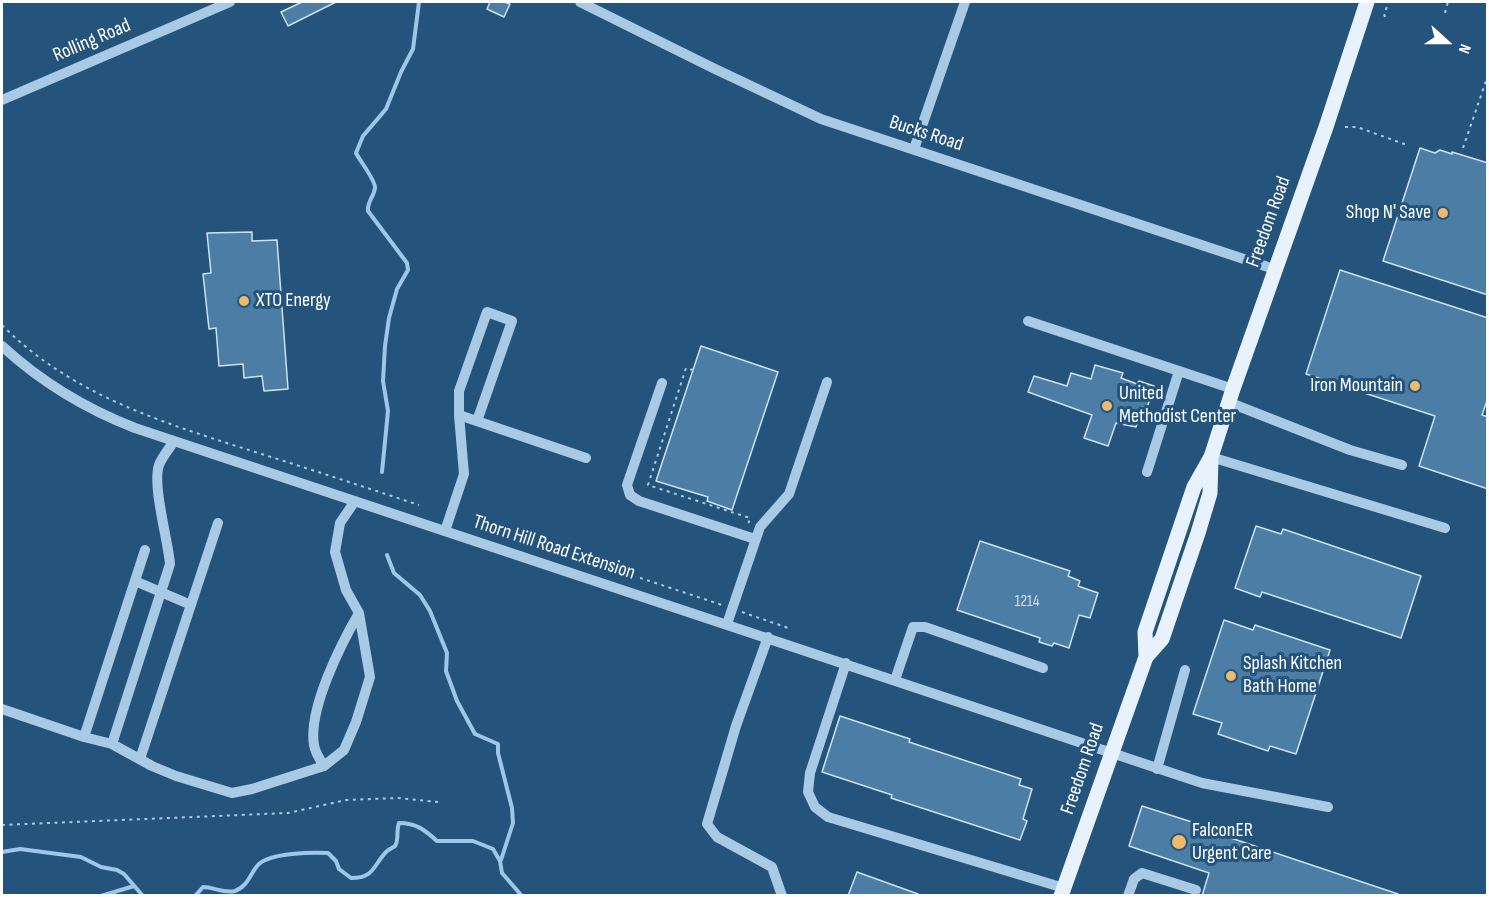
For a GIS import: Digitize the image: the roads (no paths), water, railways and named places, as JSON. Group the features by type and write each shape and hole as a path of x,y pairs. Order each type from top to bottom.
{"main road":[{"name":"Freedom Road","path":"1062,892 1146,657 1162,639 1210,493 1211,457 1230,395 1326,127 1367,2"}],"street":[{"name":"Bucks Road","path":"580,2 821,119 1274,269"},
{"path":"914,149 964,2"},
{"name":"Rolling Road","path":"2,100 225,3"},
{"path":"445,531 464,474 459,391 487,312 512,321 477,421"},
{"path":"1028,321 1179,372 1350,450 1402,465"},
{"name":"Thorn Hill Road Extension","path":"2,346 42,379 85,405 115,420 174,441 846,663 1156,769 1202,783 1328,807"},
{"path":"1147,472 1179,372"},
{"path":"727,624 749,537 789,494 827,382"},
{"path":"662,383 627,485 630,495 639,501 749,537"},
{"path":"459,415 586,458"},
{"path":"112,744 170,564 158,492 158,466 174,441"},
{"path":"1211,457 1445,528"},
{"path":"2,709 84,737 112,744 176,776 232,793 324,766 344,750 356,722 370,677 359,613 346,590 335,552 340,523 355,501"},
{"path":"141,759 218,523"},
{"path":"84,737 145,550"},
{"path":"135,581 191,605"},
{"path":"324,766 314,746 314,713 345,637 359,613"},
{"path":"895,680 913,627 925,627 1042,668"},
{"path":"768,638 736,726 707,824 717,837 772,867 782,896"},
{"path":"846,663 810,773 808,792 815,807 828,817 1062,892"},
{"path":"1156,769 1185,670"},
{"path":"1128,896 1134,879 1142,873 1196,890"}],"waterway":[{"path":"382,472 388,411 383,381 385,346 389,318 397,289 408,270 407,263 368,211 375,185 356,153 363,136 386,109 413,49 419,2"},
{"path":"387,555 394,573 420,595 430,611 447,653 446,671 457,701 475,734 498,744 498,753 512,808 513,823 501,860"},
{"path":"195,896 203,887 227,892 240,889 259,864 265,860 292,854 328,853 336,861 339,869 351,878 365,876 373,870 382,856 395,846 399,823 420,828 437,841 473,841 493,849 500,861 502,873 522,896"},
{"path":"2,852 20,849 81,857 101,867 124,874 143,896"},
{"path":"101,896 134,886"}],"place":[{"name":"Shop N' Save","path":"1443,213"},
{"name":"XTO Energy","path":"244,301"},
{"name":"Iron Mountain","path":"1415,386"},
{"name":"United Methodist Center","path":"1107,406"},
{"name":"Splash Kitchen Bath Home","path":"1231,676"},
{"name":"FalconER Urgent Care","path":"1179,842"}]}
